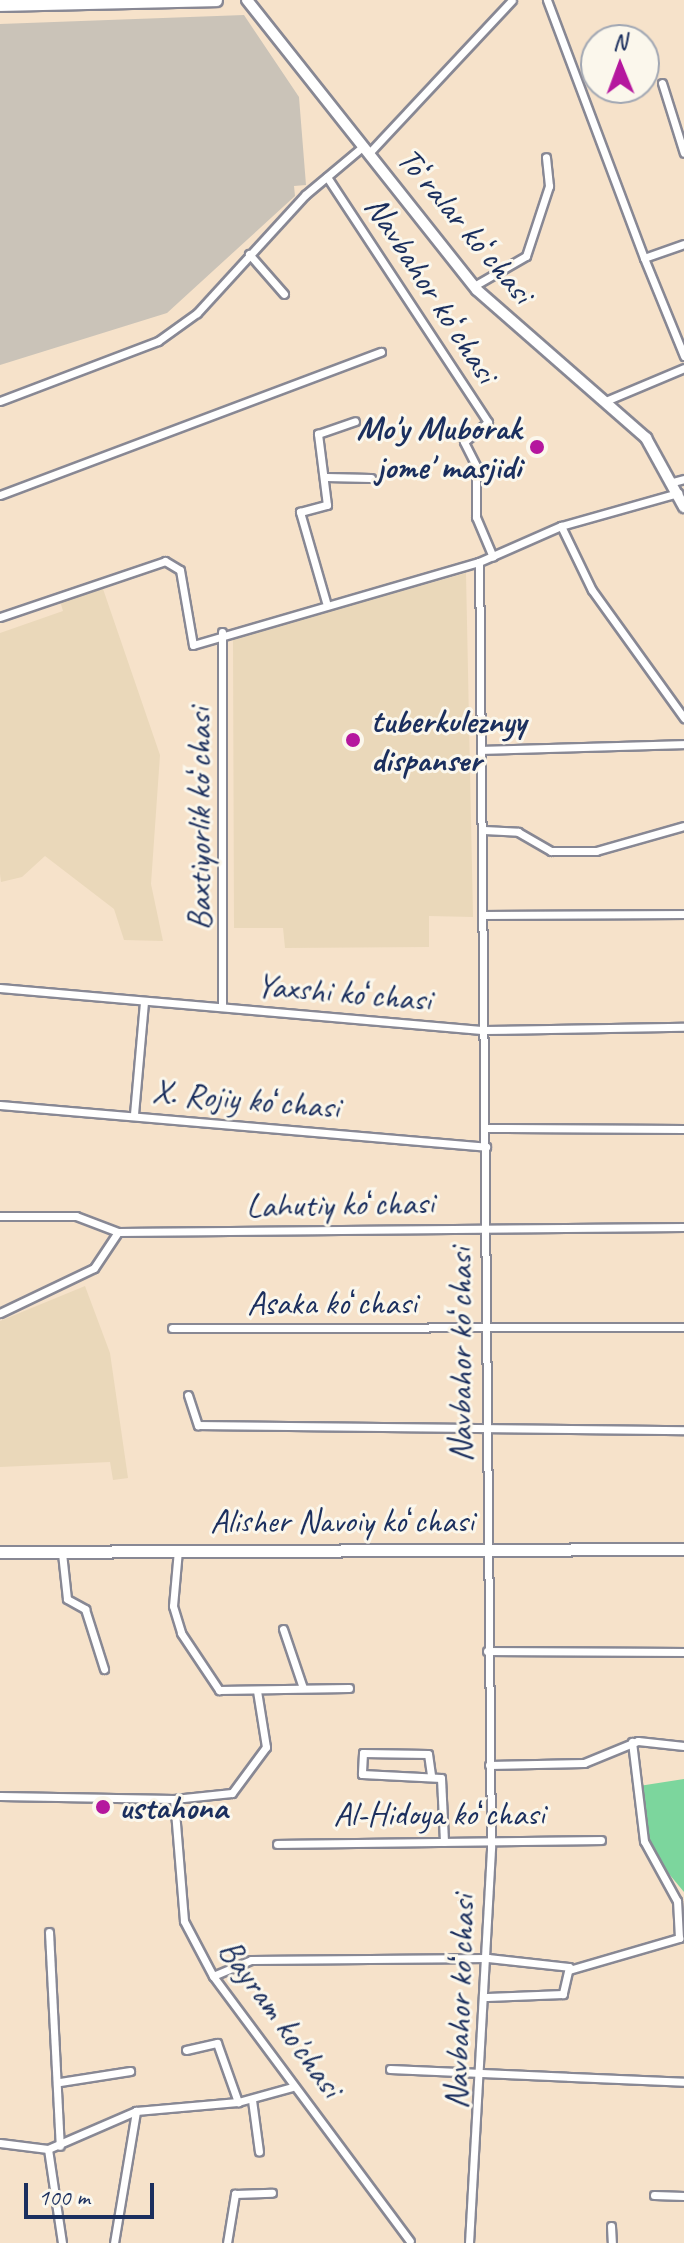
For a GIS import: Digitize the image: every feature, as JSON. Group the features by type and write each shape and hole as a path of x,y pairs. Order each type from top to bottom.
{"main road":[{"path":"0,5 216,0"},
{"name":"Toʻralar koʻchasi","path":"247,0 474,286 608,400 679,480 678,493 684,507"},
{"name":"Alisher Navoiy koʻchasi","path":"0,1552 684,1549"}],"street":[{"path":"0,401 158,341 197,313 249,254 327,177 365,151 512,0"},
{"path":"547,0 684,356"},
{"path":"662,83 684,153"},
{"path":"474,286 526,256 549,186 546,157"},
{"name":"Navbahor koʻchasi","path":"327,177 488,422 464,442 476,466 476,517 493,557"},
{"path":"644,258 684,244"},
{"path":"249,254 284,294"},
{"path":"0,495 381,352"},
{"path":"608,400 684,368"},
{"path":"326,602 300,512 327,505 326,477 318,434 355,421"},
{"path":"326,477 371,478"},
{"path":"0,617 165,561 180,570 193,645 222,632 479,562 561,526 678,493"},
{"path":"561,526 592,590 684,718"},
{"name":"Navbahor koʻchasi","path":"469,2243 483,2077 490,1843 484,830 479,562"},
{"name":"Baxtiyorlik koʻchasi","path":"222,632 222,1007"},
{"path":"482,750 684,744"},
{"path":"484,830 518,832 551,851 596,851 684,826"},
{"path":"484,915 684,914"},
{"name":"Yaxshi koʻchasi","path":"0,988 484,1030 684,1027"},
{"path":"134,1114 144,1001"},
{"name":"X. Rojiy koʻchasi","path":"0,1105 134,1114 486,1147"},
{"path":"486,1128 684,1129"},
{"name":"Lahutiy koʻchasi","path":"0,1216 76,1216 118,1232 684,1227"},
{"path":"0,1313 94,1268 118,1232"},
{"name":"Asaka koʻchasi","path":"172,1328 485,1330 684,1327"},
{"path":"188,1395 198,1425 684,1430"},
{"path":"178,1550 173,1606 181,1633 219,1690 349,1688"},
{"path":"62,1553 67,1599 85,1609 104,1669"},
{"path":"283,1629 303,1688"},
{"path":"487,1651 684,1652"},
{"path":"2,1793 174,1799 232,1793 248,1780 266,1747 257,1691"},
{"path":"489,1765 584,1763 632,1742 684,1746"},
{"path":"569,1970 675,1943 677,1901 644,1841 632,1742"},
{"path":"431,1775 428,1754 363,1753 362,1774 431,1775 441,1778 444,1842"},
{"name":"Bayram ko'chasi","path":"174,1799 184,1921 213,1976 292,2087 410,2241"},
{"name":"Al-Hidoya koʻchasi","path":"277,1844 601,1840"},
{"path":"49,1932 60,2082 60,2146"},
{"path":"213,1976 251,1960 488,1958 561,1961 569,1970"},
{"path":"487,1997 563,1994 569,1970"},
{"path":"186,2050 217,2043 238,2102"},
{"path":"390,2069 483,2077 684,2082"},
{"path":"60,2082 130,2071"},
{"path":"0,2143 48,2149 136,2111 252,2100 292,2087"},
{"path":"252,2100 259,2152"},
{"path":"114,2243 136,2111"},
{"path":"48,2149 62,2243"},
{"path":"227,2243 235,2194 272,2193"},
{"path":"654,2195 684,2196"},
{"path":"611,2226 612,2243"}],"shaded area":[{"path":"244,15 299,97 306,185 294,186 295,196 167,313 0,365 0,24"},
{"name":"tuberkuleznyy dispanser","path":"466,573 473,917 429,916 429,947 285,948 283,928 234,928 233,638"},
{"path":"102,586 160,755 151,884 163,941 124,940 114,909 45,856 22,877 1,882 0,633 63,611 60,601"},
{"path":"85,1286 110,1353 128,1478 113,1480 110,1462 0,1467 0,1321"}],"green space":[{"path":"684,1779 684,1892 650,1851 639,1786"}],"place":[{"name":"Mo'y Muborak jome' masjidi","path":"537,447"},
{"name":"tuberkuleznyy dispanser","path":"353,740"},
{"name":"ustahona","path":"103,1807"}]}
